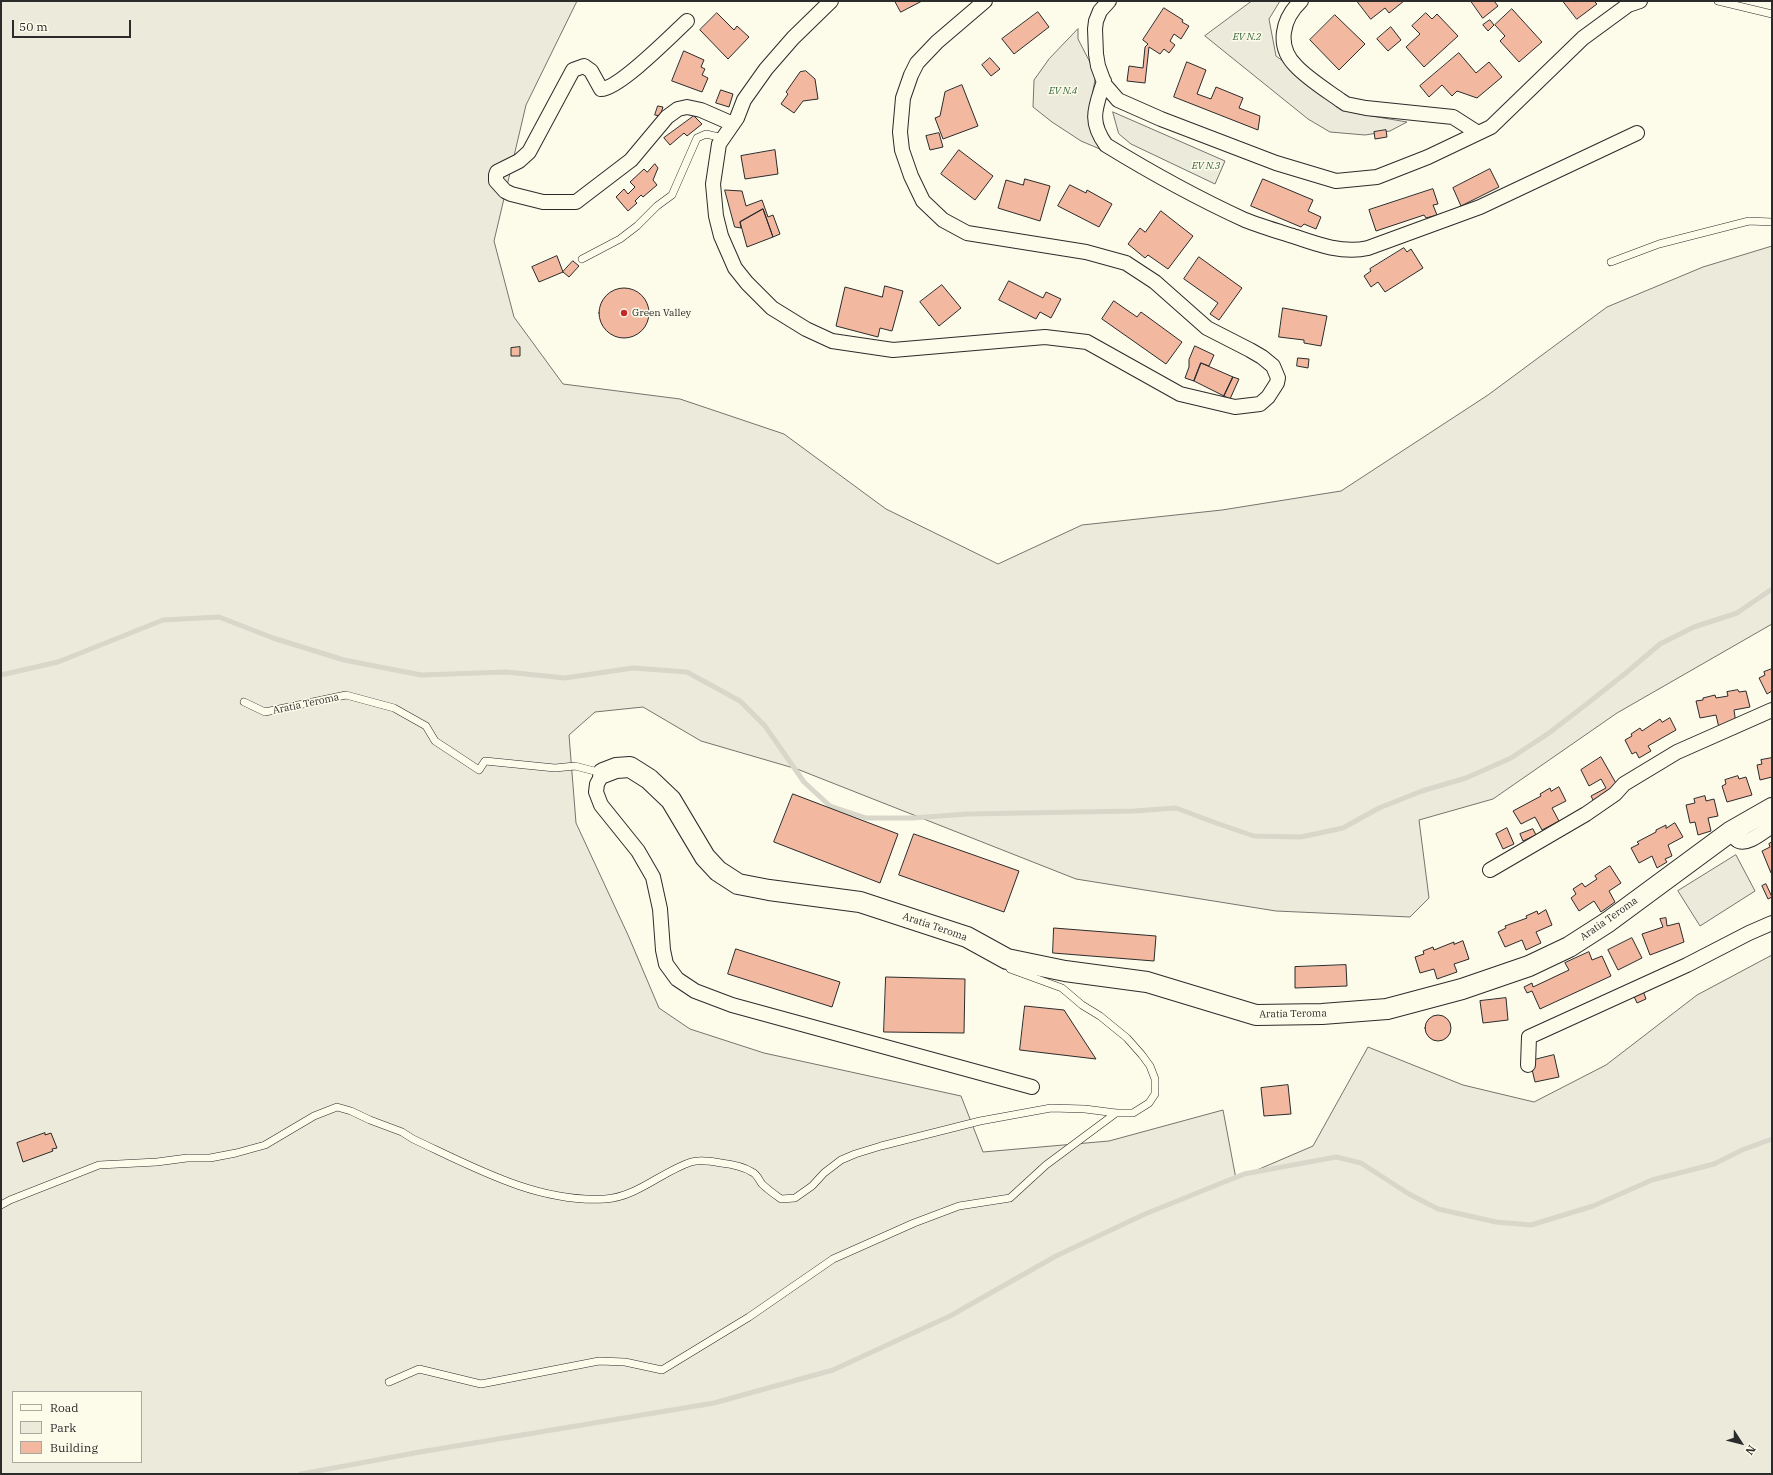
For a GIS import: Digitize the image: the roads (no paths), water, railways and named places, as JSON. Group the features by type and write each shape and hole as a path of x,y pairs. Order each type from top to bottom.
{"main road":[{"name":"Aratia Teroma","path":"603,773 616,768 630,767 649,778 671,800 705,857 718,871 738,884 769,890 860,902 967,937 1007,959 1065,971 1147,982 1256,1015 1322,1014 1387,1009 1462,989 1530,966 1569,947 1608,922 1730,832 1772,808"}],"street":[{"path":"830,1 793,38 766,69 744,100 733,124 719,144 713,184 716,216 723,243 735,268 748,284 772,308 806,329 832,341 893,350 1045,337 1080,341 1093,346 1187,396 1235,407 1260,404 1268,397 1277,383 1278,378 1272,366 1250,350 1207,328 1155,282 1126,263 1086,252 967,233 943,220 923,201 911,176 902,150 900,132 903,98 917,63 937,42 985,1"},
{"path":"1109,1 1100,11 1095,29 1096,54 1108,91 1124,104 1276,163 1336,181 1377,177 1428,157 1478,133 1496,122 1583,38 1628,5 1640,1"},
{"path":"1301,1 1288,16 1283,36 1285,49 1296,66 1340,100 1346,104 1366,108 1453,117 1478,133"},
{"path":"687,21 630,72 609,88 601,89 591,71 584,66 573,70 525,158 497,172 496,181 505,191 518,196 544,202 576,202 631,160 667,117 678,109 687,107 701,110 733,124"},
{"path":"1104,81 1094,114 1099,134 1106,144 1188,192 1246,220 1319,245 1340,248 1368,248 1480,207 1637,133"},
{"path":"1490,870 1586,814 1615,794 1624,784 1678,752 1772,710"},
{"path":"603,773 597,784 596,792 601,805 638,851 653,877 660,909 663,950 666,964 677,979 695,991 732,1005 1032,1087"},
{"path":"1730,832 1736,840 1742,841 1748,840 1772,826"},
{"path":"1528,1065 1529,1037 1687,965 1749,933 1772,923"}],"lane":[{"path":"1718,1 1758,9 1772,14"},
{"path":"582,259 620,238 637,226 657,206 672,194 697,138 706,134 723,138"},
{"path":"1611,262 1659,244 1749,221 1772,222"},
{"name":"Aratia Teroma","path":"244,702 265,712 346,696 394,708 407,715 426,726 435,741 479,770 485,761 555,768 575,766 603,773"},
{"path":"1,1206 10,1200 99,1165 210,1158 236,1153 276,1139 314,1116 336,1107 351,1110 370,1120 402,1132 413,1139 502,1179 550,1194 577,1198 605,1199 617,1197 649,1184 692,1162 706,1161 728,1164 753,1172 762,1184 780,1199 795,1198 812,1186 824,1173 841,1160 854,1154 881,1146 980,1122 1051,1108 1133,1113 1149,1103 1155,1094 1156,1079 1142,1055 1127,1038 1100,1016 1082,1005 1062,988 1010,969 1007,959"},
{"path":"390,1382 419,1368 481,1384 599,1361 625,1362 662,1370 749,1316 833,1260 914,1223 959,1206 1010,1198 1046,1165 1116,1113"}],"waterway":[{"path":"1,675 58,662 163,620 219,617 273,638 344,660 421,675 506,672 565,678 633,668 687,672 740,701 765,726 804,782 830,806 866,818 913,818 967,814 1134,811 1176,808 1254,836 1301,837 1343,828 1379,808 1422,791 1466,778 1511,758 1549,733 1627,672 1660,644 1694,627 1737,613 1772,589"},
{"path":"301,1474 420,1452 714,1403 833,1370 950,1316 1056,1256 1145,1214 1244,1174 1336,1157 1361,1163 1409,1194 1438,1209 1496,1222 1531,1225 1593,1206 1652,1180 1714,1164 1742,1150 1772,1139"}],"place":[{"name":"Green Valley","path":"624,313"}],"park label":[{"name":"EV N.2","path":"1247,37"},
{"name":"EV N.4","path":"1063,91"},
{"name":"EV N.3","path":"1206,166"}]}
